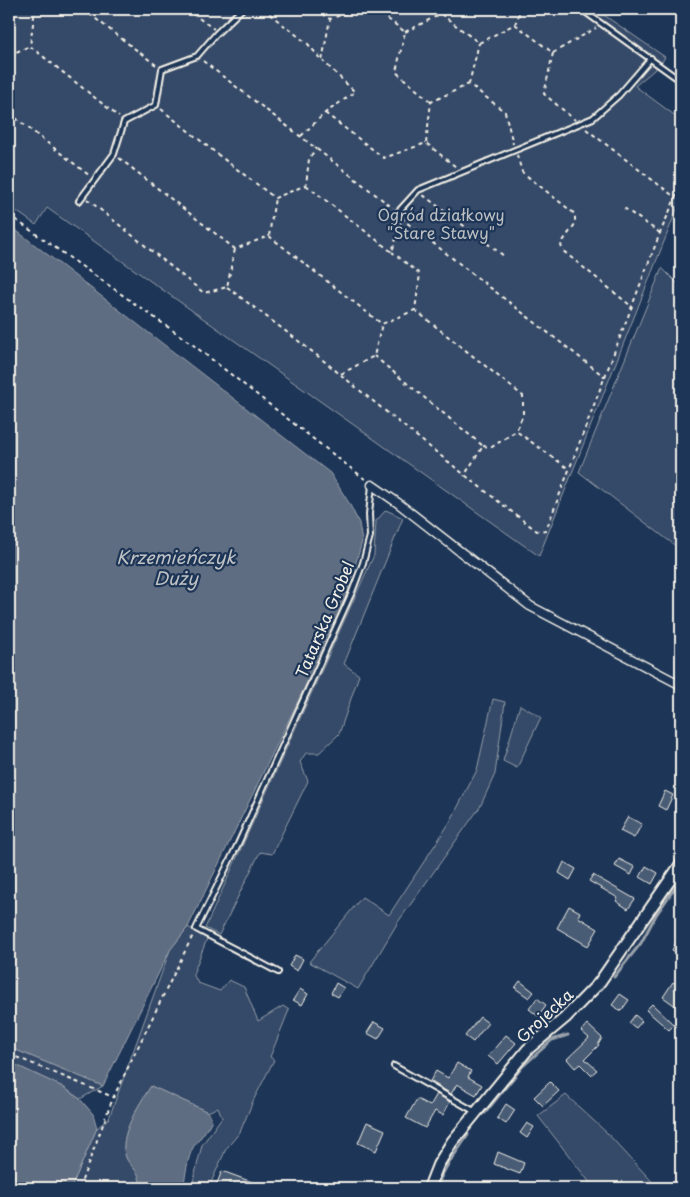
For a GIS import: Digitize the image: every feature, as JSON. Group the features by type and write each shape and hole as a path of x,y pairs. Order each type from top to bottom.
{"street":[{"path":"372,485 398,503 530,606 681,684"},
{"name":"Grojecka","path":"429,1188 447,1149 475,1112 528,1050 565,1018 599,983 681,864"}],"lane":[{"path":"79,201 114,154 124,122 156,105 162,69 197,56 242,9"},
{"path":"581,9 681,81"},
{"path":"398,212 418,190 593,118 619,95 651,58"},
{"name":"Tatarska Grobel","path":"196,928 238,844 352,592 363,563 370,536 369,514 372,485"},
{"path":"196,928 278,972"},
{"path":"394,1066 475,1112"}],"path":[{"path":"30,46 36,9"},
{"path":"83,9 162,69"},
{"path":"186,9 218,32"},
{"path":"263,9 308,44 322,61 355,92 326,113 301,136"},
{"path":"315,9 330,20"},
{"path":"330,20 357,9"},
{"path":"376,9 404,32"},
{"path":"442,9 442,14"},
{"path":"469,84 479,43 515,24 521,9"},
{"path":"404,32 442,14"},
{"path":"442,14 479,43"},
{"path":"322,61 330,20"},
{"path":"515,24 553,53"},
{"path":"603,24 553,53 544,94 579,124 676,198"},
{"path":"404,32 396,72 431,102"},
{"path":"9,55 30,46"},
{"path":"30,46 124,122"},
{"path":"197,56 398,212 406,222 605,378"},
{"path":"431,102 469,84"},
{"path":"469,84 505,112 522,172 575,214 575,224 560,244 562,250 632,307"},
{"path":"426,143 431,102"},
{"path":"156,105 221,158 275,198"},
{"path":"9,112 95,180"},
{"path":"326,113 384,158 426,143"},
{"path":"426,143 462,172"},
{"path":"306,185 309,159 316,148"},
{"path":"114,154 235,249"},
{"path":"275,198 306,185"},
{"path":"306,185 420,274 415,310"},
{"path":"227,287 340,374 380,409 537,532 546,530 660,233 681,185"},
{"path":"418,190 504,256"},
{"path":"83,196 204,293 227,287"},
{"path":"269,236 275,198"},
{"path":"624,208 660,233"},
{"path":"9,215 192,344 372,485"},
{"path":"392,252 402,217"},
{"path":"235,249 269,236"},
{"path":"269,236 382,324"},
{"path":"227,287 235,249"},
{"path":"382,324 415,310"},
{"path":"374,356 483,446 492,447 516,431 523,415 523,396 415,310"},
{"path":"340,374 374,356 382,324"},
{"path":"516,431 569,470"},
{"path":"464,476 483,446"},
{"path":"79,1188 113,1098 196,928"},
{"path":"9,1054 113,1098"}],"green space":[{"name":"Ogród działkowy \"Stare Stawy\"","path":"9,9 595,9 665,57 660,65 635,86 681,120 681,199 539,556 47,208 36,225 9,206"},
{"path":"662,268 681,287 681,550 579,472"},
{"path":"386,510 403,518 344,664 359,675 339,734 319,753 306,753 300,762 308,781 272,854 260,852 219,935 205,928 374,555 376,521"},
{"path":"493,699 505,702 495,774 480,807 398,922 358,989 309,962 362,897 389,915 450,822 477,770"},
{"path":"520,705 541,717 517,768 503,761"},
{"path":"188,927 207,939 193,974 198,983 220,991 229,980 244,987 258,1021 283,1006 289,1010 270,1057 274,1060 240,1132 226,1149 209,1187 193,1182 202,1145 222,1117 218,1107 208,1112 151,1086 131,1120 127,1130 124,1149 126,1157 138,1174 140,1188 71,1188 97,1128 109,1118 170,950"},
{"path":"9,1047 103,1086 80,1099 63,1087 9,1062"},
{"path":"566,1095 608,1134 658,1188 594,1188 538,1116"}],"water":[{"name":"Krzemieńczyk Duży","path":"9,226 330,473 359,523 362,542 341,613 188,927 170,950 103,1086 9,1047"},
{"path":"9,1062 63,1087 80,1099 93,1114 97,1128 71,1188 9,1188"},
{"path":"151,1086 208,1112 212,1120 192,1150 183,1188 140,1188 138,1174 126,1157 124,1149 127,1130"}],"building":[{"path":"665,791 673,795 666,810 658,806"},
{"path":"628,817 642,824 634,838 620,831"},
{"path":"619,859 635,867 631,875 615,866"},
{"path":"564,862 576,869 570,880 559,873"},
{"path":"646,866 658,873 652,884 640,877"},
{"path":"593,875 635,899 628,909 616,901 618,898 589,881"},
{"path":"569,906 580,912 578,917 598,929 588,946 557,928"},
{"path":"681,933 681,955 672,950"},
{"path":"295,955 303,959 297,971 289,966"},
{"path":"520,981 534,992 529,998 515,988"},
{"path":"673,982 681,987 681,1010 663,997"},
{"path":"336,983 344,988 338,997 331,993"},
{"path":"300,989 308,994 302,1005 293,1000"},
{"path":"620,994 629,1000 621,1011 612,1005"},
{"path":"537,998 546,1005 538,1016 529,1009"},
{"path":"652,1004 674,1025 669,1030 646,1010"},
{"path":"635,1015 642,1021 636,1028 629,1023"},
{"path":"480,1017 488,1023 473,1042 465,1036"},
{"path":"374,1022 385,1028 378,1039 367,1033"},
{"path":"587,1024 602,1038 599,1045 585,1059 597,1070 591,1075 580,1064 575,1068 567,1059 589,1038 581,1031"},
{"path":"506,1035 516,1043 498,1064 488,1056"},
{"path":"457,1063 471,1071 468,1077 482,1085 476,1095 457,1084 451,1094 430,1081 436,1071 448,1078"},
{"path":"550,1082 559,1091 543,1106 534,1097"},
{"path":"437,1094 450,1102 443,1115 435,1111 425,1128 406,1118 417,1099 430,1106"},
{"path":"506,1104 515,1110 506,1124 497,1118"},
{"path":"367,1122 385,1130 376,1151 358,1143"},
{"path":"527,1123 534,1127 527,1138 520,1133"},
{"path":"498,1152 524,1163 520,1174 494,1164"},
{"path":"222,1171 252,1182 250,1188 230,1183 229,1188 215,1188"}],"waterway":[{"path":"614,977 641,943 656,915 681,879"},
{"path":"485,1113 522,1067 552,1040 568,1035"},
{"path":"437,1188 446,1167 468,1135"}]}
